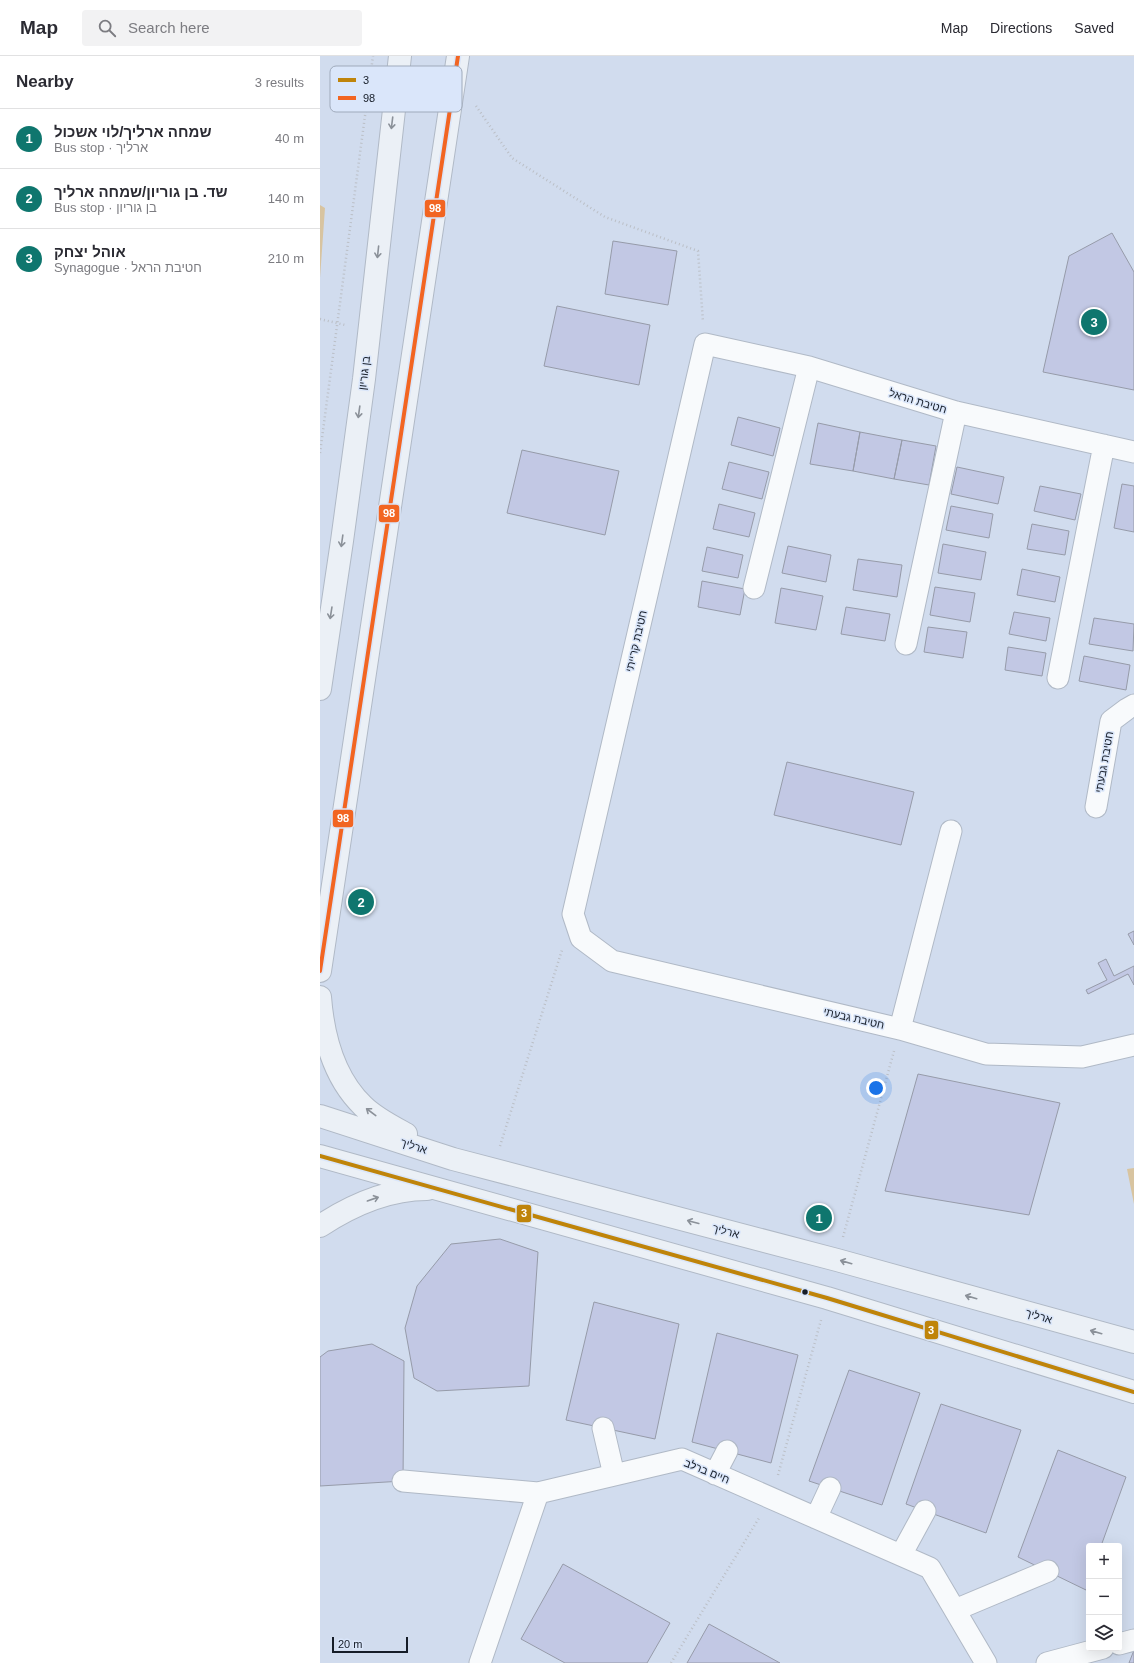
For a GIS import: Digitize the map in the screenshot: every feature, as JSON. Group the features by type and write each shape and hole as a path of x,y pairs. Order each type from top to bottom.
{"main road":[{"name":"בן גוריון","path":"399,66 400,56"},
{"name":"בן גוריון","path":"320,689 364,379 394,112"},
{"path":"320,971 449,112"},
{"path":"320,997 322,1022 327,1044 336,1068 348,1089 363,1106 385,1123 453,1159"},
{"name":"ארליך","path":"320,1116 453,1159 837,1260 1134,1342"},
{"path":"320,1156 443,1189 827,1298 1134,1392"},
{"path":"320,1226 343,1212 375,1198 402,1191 443,1189"}],"street":[{"name":"חטיבת הראל","path":"705,344 809,367 956,412 1134,452"},
{"name":"חטיבת קרייתי","path":"573,914 705,344"},
{"path":"754,588 809,367"},
{"path":"906,644 956,412"},
{"path":"1058,678 1104,445"},
{"name":"חטיבת גבעתי","path":"1096,807 1112,721 1126,709 1134,705"},
{"path":"900,1029 951,832"},
{"name":"חטיבת גבעתי","path":"573,914 581,938 612,961 900,1029 986,1054 1082,1057 1134,1045"},
{"path":"603,1428 614,1475"},
{"path":"715,1474 727,1451"},
{"name":"חיים ברלב","path":"403,1481 538,1493 682,1459 930,1568 986,1663"},
{"path":"816,1518 830,1488"},
{"path":"480,1663 538,1493"},
{"path":"901,1555 925,1510"},
{"path":"955,1610 1048,1571"},
{"path":"1122,1643 1134,1640"},
{"path":"1047,1663 1092,1651"}],"path":[{"path":"372,66 373,56"},
{"path":"462,76 512,158 606,217 698,251 705,344"},
{"path":"320,453 365,112"},
{"path":"320,319 337,323"},
{"path":"493,1170 573,914"},
{"path":"837,1260 900,1029"}],"shaded area":[{"path":"320,205 325,208 320,278"},
{"path":"1134,1168 1134,1204 1127,1169"}],"building":[{"path":"1112,233 1134,272 1134,390 1043,372 1069,256"},
{"path":"613,241 677,251 668,305 605,294"},
{"path":"557,306 650,325 639,385 544,366"},
{"path":"738,417 780,428 773,456 731,445"},
{"path":"818,423 860,432 853,471 810,464"},
{"path":"860,432 902,440 894,479 853,471"},
{"path":"902,440 936,446 929,485 894,479"},
{"path":"522,450 619,471 605,535 507,513"},
{"path":"729,462 769,472 762,499 722,489"},
{"path":"957,467 1004,477 998,504 951,494"},
{"path":"1122,484 1134,486 1134,532 1114,528"},
{"path":"1040,486 1081,494 1075,520 1034,511"},
{"path":"719,504 755,513 749,537 713,529"},
{"path":"951,506 993,514 989,538 946,530"},
{"path":"1032,524 1069,531 1065,555 1027,549"},
{"path":"943,544 986,552 981,580 938,573"},
{"path":"788,546 831,555 826,582 782,573"},
{"path":"707,547 743,555 738,578 702,571"},
{"path":"858,559 902,565 897,597 853,590"},
{"path":"1022,569 1060,577 1055,602 1017,595"},
{"path":"702,581 745,589 740,615 698,607"},
{"path":"935,587 975,593 970,622 930,615"},
{"path":"781,588 823,596 816,630 775,623"},
{"path":"846,607 890,614 885,641 841,634"},
{"path":"1014,612 1050,618 1046,641 1009,634"},
{"path":"1094,618 1134,624 1133,651 1089,644"},
{"path":"928,627 967,632 963,658 924,652"},
{"path":"1008,647 1046,653 1042,676 1005,670"},
{"path":"1084,656 1130,665 1126,690 1079,681"},
{"path":"787,762 914,792 901,845 774,815"},
{"path":"1134,931 1134,945 1128,934"},
{"path":"1106,959 1114,976 1134,966 1134,985 1128,974 1088,994 1086,990 1107,980 1098,963"},
{"path":"918,1074 1060,1103 1029,1215 885,1191"},
{"path":"500,1239 538,1252 529,1386 437,1391 414,1378 405,1328 417,1286 451,1244"},
{"path":"594,1302 679,1324 655,1439 566,1420"},
{"path":"717,1333 798,1355 771,1463 692,1442"},
{"path":"372,1344 404,1361 403,1481 320,1486 320,1357 328,1351"},
{"path":"849,1370 920,1393 882,1505 809,1481"},
{"path":"941,1404 1021,1430 986,1533 906,1504"},
{"path":"1058,1450 1126,1477 1102,1543 1086,1543 1086,1590 1018,1557"},
{"path":"563,1564 670,1623 647,1663 565,1663 521,1639"},
{"path":"709,1624 780,1663 687,1663"},
{"path":"1134,1650 1134,1663 1129,1663"}],"transit line":[{"name":"98","path":"456,66 458,56"},
{"name":"98","path":"320,971 450,112"},
{"name":"3","path":"320,1156 827,1298 1134,1392"}],"place":[{"name":"אוהל יצחק","path":"1094,322"},
{"name":"שד. בן גוריון/שמחה ארליך","path":"361,902"},
{"name":"שמחה ארליך/לוי אשכול","path":"819,1218"}]}
